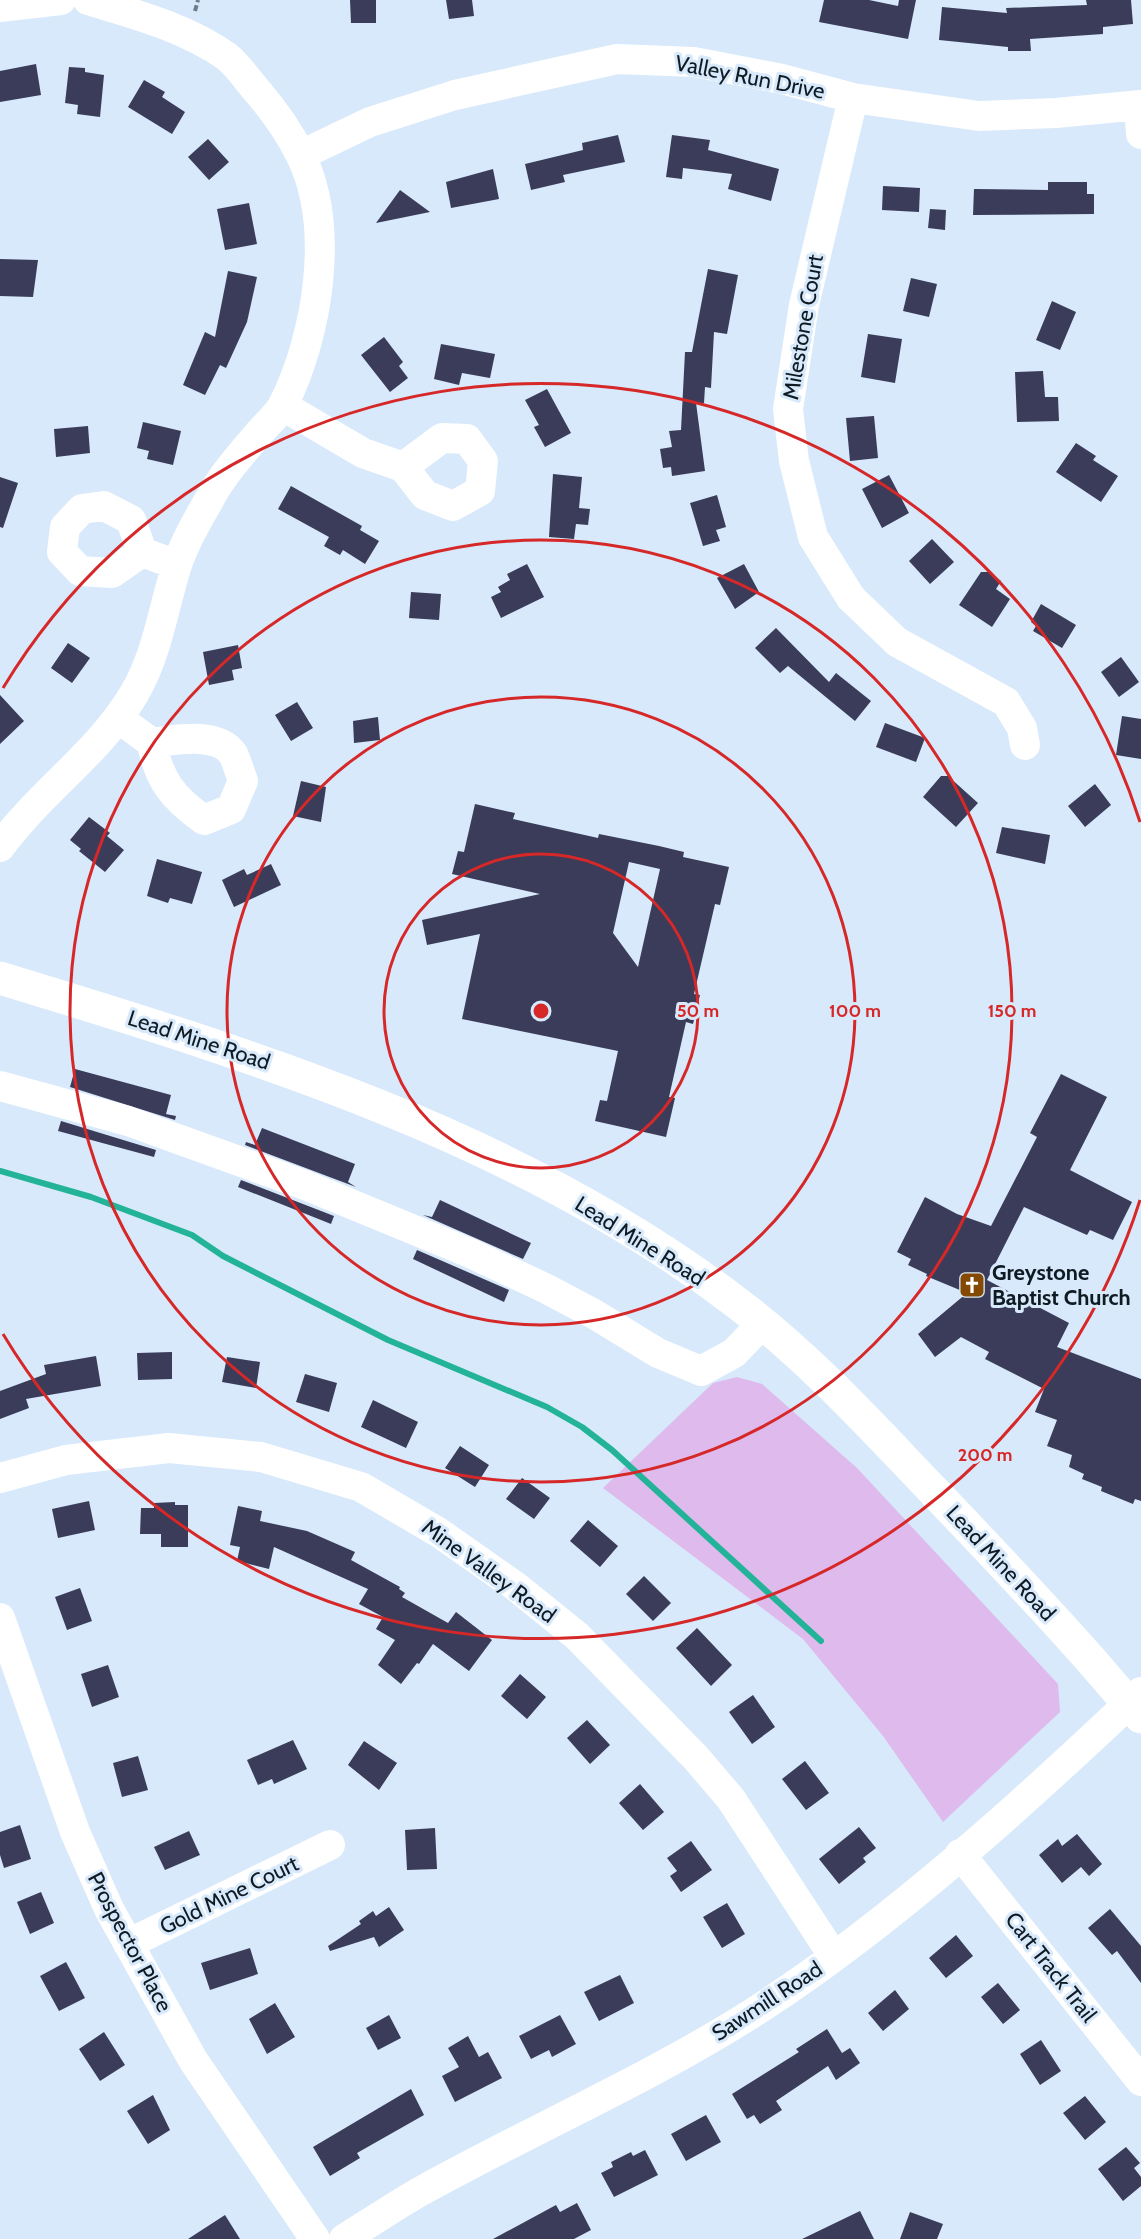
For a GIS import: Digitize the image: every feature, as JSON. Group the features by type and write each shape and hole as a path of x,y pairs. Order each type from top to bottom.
{"main road":[{"name":"Lead Mine Road","path":"0,978 278,1066 504,1161 626,1227 738,1303 839,1391 1083,1651 1137,1704"}],"street":[{"path":"0,7 61,0"},
{"path":"0,847 37,802 79,763 118,718 134,693 150,661 177,565 210,498 237,459 283,406 303,356 316,308 321,251 314,200 301,155 271,108 229,58 173,25 88,0"},
{"name":"Valley Run Drive","path":"301,155 370,122 455,95 617,59 694,62 782,79 853,98 979,116 1056,113 1140,115"},
{"name":"Milestone Court","path":"853,98 804,304 788,409 794,461 813,537 851,598 897,642 1006,702 1022,728 1025,745"},
{"path":"283,406 363,453 403,466"},
{"path":"142,552 177,565"},
{"path":"118,718 152,743"},
{"path":"0,1086 128,1120 305,1185 470,1253 547,1289 594,1314 658,1353 701,1371 734,1353 762,1324"},
{"name":"Mine Valley Road","path":"0,1478 66,1460 169,1448 261,1457 361,1487 438,1532 515,1586 577,1636 696,1758 731,1799 834,1957"},
{"name":"Prospector Place","path":"0,1618 44,1738 75,1832 128,1944 193,2060 315,2239"},
{"name":"Sawmill Road","path":"344,2239 421,2191 597,2100 693,2048 761,2007 834,1957 1137,1704"},
{"name":"Gold Mine Court","path":"128,1944 330,1845"},
{"name":"Cart Track Trail","path":"960,1854 1141,2081"}],"path":[{"path":"195,12 198,0"}],"shaded area":[{"path":"737,1377 762,1384 857,1468 1058,1684 1060,1712 943,1822 883,1736 803,1639 603,1488 713,1383"}],"building":[{"path":"350,0 376,0 376,23 351,23"},
{"path":"446,0 472,0 474,16 449,19"},
{"path":"824,0 869,0 898,6 899,0 916,0 908,39 819,22"},
{"path":"1086,0 1131,0 1133,24 1103,27 1103,34 1030,39 1031,51 1008,51 1008,47 939,40 942,7 1007,13 1006,8 1087,5"},
{"path":"36,64 41,95 0,102 0,71"},
{"path":"69,67 85,68 85,72 104,75 100,117 77,114 78,105 65,103"},
{"path":"144,80 165,92 162,97 185,112 172,134 128,107"},
{"path":"618,135 625,162 563,175 565,182 531,190 525,164 583,150 582,143"},
{"path":"672,135 710,140 708,150 779,169 771,201 728,189 732,174 683,168 682,179 666,177"},
{"path":"208,139 229,162 209,180 188,157"},
{"path":"493,169 499,199 451,208 446,182"},
{"path":"1048,182 1087,182 1087,194 1094,194 1094,214 973,215 974,189 1048,190"},
{"path":"883,186 920,188 919,212 882,210"},
{"path":"400,190 430,212 376,223"},
{"path":"249,203 257,244 225,250 217,209"},
{"path":"930,209 946,210 945,230 928,228"},
{"path":"0,259 38,260 33,297 0,296"},
{"path":"708,269 738,275 727,334 714,332 711,388 705,387 704,403 696,403 705,471 672,476 671,467 663,468 660,449 672,447 669,431 681,430 685,352 692,352"},
{"path":"228,271 257,277 247,322 226,368 220,365 205,395 183,385 205,332 215,337"},
{"path":"911,278 937,284 929,317 903,311"},
{"path":"1052,301 1076,312 1060,350 1036,340"},
{"path":"868,334 902,339 895,383 861,377"},
{"path":"384,337 403,362 399,366 408,378 390,392 361,355"},
{"path":"441,344 495,354 490,378 462,373 459,385 434,379"},
{"path":"1043,371 1045,397 1058,397 1059,421 1017,422 1015,372"},
{"path":"547,389 571,433 545,447 534,427 539,425 525,400"},
{"path":"874,416 878,458 850,461 846,418"},
{"path":"143,422 181,431 173,465 147,459 149,451 137,448"},
{"path":"88,426 90,453 56,457 54,429"},
{"path":"1076,443 1096,456 1093,460 1118,476 1101,502 1056,472"},
{"path":"553,474 582,477 579,508 590,509 588,525 576,524 574,539 549,537"},
{"path":"889,475 909,513 882,528 862,489"},
{"path":"0,477 18,483 3,528 0,527"},
{"path":"291,486 362,526 360,530 379,541 365,564 343,550 340,555 324,546 329,537 278,509"},
{"path":"717,495 726,527 716,530 720,541 703,546 690,503"},
{"path":"932,539 954,562 930,584 909,561"},
{"path":"527,564 544,597 501,618 491,597 501,592 498,587 510,580 507,574"},
{"path":"744,564 759,592 735,609 717,578"},
{"path":"981,572 988,572 1001,581 996,589 1010,599 992,627 959,605"},
{"path":"411,592 441,594 439,620 409,618"},
{"path":"1041,604 1076,625 1062,648 1033,631 1036,626 1031,622"},
{"path":"776,628 829,682 836,673 871,701 855,721 788,666 780,673 755,648"},
{"path":"68,643 90,658 72,683 51,668"},
{"path":"238,645 242,668 232,670 234,680 209,685 203,652"},
{"path":"1121,657 1139,682 1119,697 1101,672"},
{"path":"0,695 24,721 0,744"},
{"path":"297,702 313,728 291,741 275,715"},
{"path":"1122,716 1141,719 1141,759 1116,755"},
{"path":"378,717 380,740 354,743 353,721"},
{"path":"885,723 925,738 916,762 876,747"},
{"path":"941,776 948,776 978,803 956,827 923,797"},
{"path":"301,781 326,787 321,822 293,816"},
{"path":"1095,784 1111,805 1085,827 1068,806"},
{"path":"475,804 515,813 513,819 598,838 599,834 659,846 684,852 683,857 729,867 720,905 715,904 694,994 700,995 693,1024 686,1022 669,1097 675,1098 666,1137 595,1121 600,1100 607,1101 618,1051 462,1019 480,934 427,945 422,920 540,894 452,874 458,851 464,852","holes":["629,862 660,869 638,967 613,933"]},
{"path":"89,817 110,833 107,836 124,850 105,872 79,851 81,849 70,840"},
{"path":"1002,827 1050,835 1045,864 996,853"},
{"path":"157,859 202,872 192,904 170,898 168,903 147,896"},
{"path":"271,864 281,885 234,907 222,880 244,869 247,875"},
{"path":"75,1069 171,1095 166,1114 176,1116 175,1120 70,1087"},
{"name":"Greystone Baptist Church","path":"1061,1074 1107,1097 1070,1170 1132,1202 1113,1240 1090,1230 1087,1235 1024,1207 987,1280 1069,1323 1057,1347 1141,1379 1141,1501 1135,1499 1133,1504 1101,1491 1102,1487 1082,1479 1084,1474 1069,1467 1072,1455 1047,1446 1057,1420 1035,1412 1044,1389 985,1359 989,1352 961,1337 935,1357 918,1334 967,1293 926,1276 927,1274 908,1265 911,1259 897,1252 925,1197 957,1214 991,1226 1037,1137 1030,1133"},
{"path":"61,1121 156,1150 154,1157 58,1131"},
{"path":"262,1128 355,1164 348,1182 356,1187 245,1145 246,1142 255,1145"},
{"path":"241,1180 334,1216 331,1224 238,1187"},
{"path":"440,1200 531,1243 523,1259 423,1215 432,1217"},
{"path":"417,1250 509,1290 504,1302 413,1259"},
{"path":"172,1352 172,1379 138,1380 137,1353"},
{"path":"96,1356 101,1386 26,1399 29,1408 0,1419 0,1391 46,1374 44,1365"},
{"path":"227,1357 260,1362 256,1388 222,1382"},
{"path":"305,1374 337,1383 329,1412 296,1402"},
{"path":"373,1400 418,1422 406,1448 361,1427"},
{"path":"460,1446 489,1465 475,1487 445,1468"},
{"path":"522,1478 550,1498 534,1519 506,1499"},
{"path":"89,1501 95,1530 58,1538 52,1509"},
{"path":"175,1502 175,1505 188,1505 188,1547 161,1547 161,1534 140,1534 141,1508 154,1508 154,1503"},
{"path":"238,1506 262,1511 260,1521 307,1531 355,1552 351,1560 400,1587 399,1589 405,1593 402,1597 448,1623 456,1612 492,1640 469,1671 433,1644 401,1684 378,1665 395,1640 376,1629 383,1617 359,1604 368,1589 274,1547 269,1569 237,1561 240,1547 230,1545"},
{"path":"588,1520 618,1546 600,1567 570,1541"},
{"path":"644,1576 671,1603 653,1621 626,1594"},
{"path":"80,1588 92,1621 67,1630 55,1597"},
{"path":"697,1628 732,1665 711,1686 676,1648"},
{"path":"108,1665 119,1697 92,1707 81,1674"},
{"path":"520,1674 546,1697 527,1719 501,1696"},
{"path":"753,1695 775,1727 752,1744 729,1712"},
{"path":"587,1720 610,1745 590,1764 567,1738"},
{"path":"293,1740 307,1769 274,1784 272,1779 258,1785 247,1760"},
{"path":"364,1741 397,1763 379,1790 348,1765"},
{"path":"138,1756 148,1790 122,1797 113,1763"},
{"path":"805,1761 829,1793 806,1810 782,1779"},
{"path":"640,1784 664,1812 643,1830 619,1803"},
{"path":"20,1825 31,1859 4,1868 0,1855 0,1832"},
{"path":"859,1827 876,1848 863,1858 866,1862 839,1884 819,1859"},
{"path":"435,1828 437,1869 407,1870 405,1830"},
{"path":"189,1831 200,1855 165,1870 154,1847"},
{"path":"1077,1834 1102,1864 1089,1876 1081,1867 1062,1883 1039,1855 1058,1839 1062,1846"},
{"path":"691,1841 712,1870 681,1892 670,1876 677,1871 667,1858"},
{"path":"41,1892 54,1923 30,1934 17,1902"},
{"path":"727,1903 745,1934 722,1948 703,1917"},
{"path":"389,1907 404,1930 379,1947 374,1937 330,1951 328,1946 361,1924 359,1921 373,1911 376,1916"},
{"path":"1110,1909 1141,1946 1141,1983 1117,1951 1112,1955 1088,1928"},
{"path":"956,1935 973,1956 946,1978 929,1958"},
{"path":"250,1948 258,1974 210,1990 201,1963"},
{"path":"66,1962 85,1998 59,2011 40,1976"},
{"path":"620,1975 634,2003 599,2021 584,1992"},
{"path":"998,1983 1020,2010 1003,2024 981,1997"},
{"path":"895,1990 909,2009 883,2031 868,2013"},
{"path":"275,2003 295,2037 267,2054 249,2019"},
{"path":"389,2015 401,2038 378,2050 366,2028"},
{"path":"560,2015 576,2044 552,2057 549,2050 531,2059 519,2036"},
{"path":"827,2029 842,2053 850,2048 860,2063 836,2080 828,2066 776,2101 782,2110 760,2124 754,2115 747,2119 732,2094 799,2052 796,2049"},
{"path":"104,2032 125,2065 100,2081 79,2049"},
{"path":"468,2036 479,2057 488,2052 502,2078 455,2102 442,2076 459,2067 448,2048"},
{"path":"1041,2040 1061,2071 1040,2085 1020,2054"},
{"path":"411,2089 424,2115 357,2153 360,2158 330,2176 313,2147"},
{"path":"153,2095 170,2130 148,2144 127,2111"},
{"path":"1085,2096 1106,2122 1085,2140 1063,2113"},
{"path":"706,2115 721,2142 686,2161 671,2134"},
{"path":"1126,2147 1140,2163 1134,2168 1141,2177 1141,2186 1123,2201 1098,2169"},
{"path":"645,2150 658,2175 614,2197 601,2173 613,2167 611,2162 631,2152 633,2156"},
{"path":"577,2203 591,2230 574,2239 493,2239 556,2205 560,2212"},
{"path":"860,2211 874,2239 802,2239"},
{"path":"910,2212 943,2224 937,2239 900,2239"},
{"path":"225,2215 240,2239 188,2239"}],"waterway":[{"path":"0,1171 91,1197 192,1235 223,1256 388,1340 547,1407 582,1427 612,1450 821,1641"}],"place":[{"name":"Greystone Baptist Church","path":"972,1285"}]}
